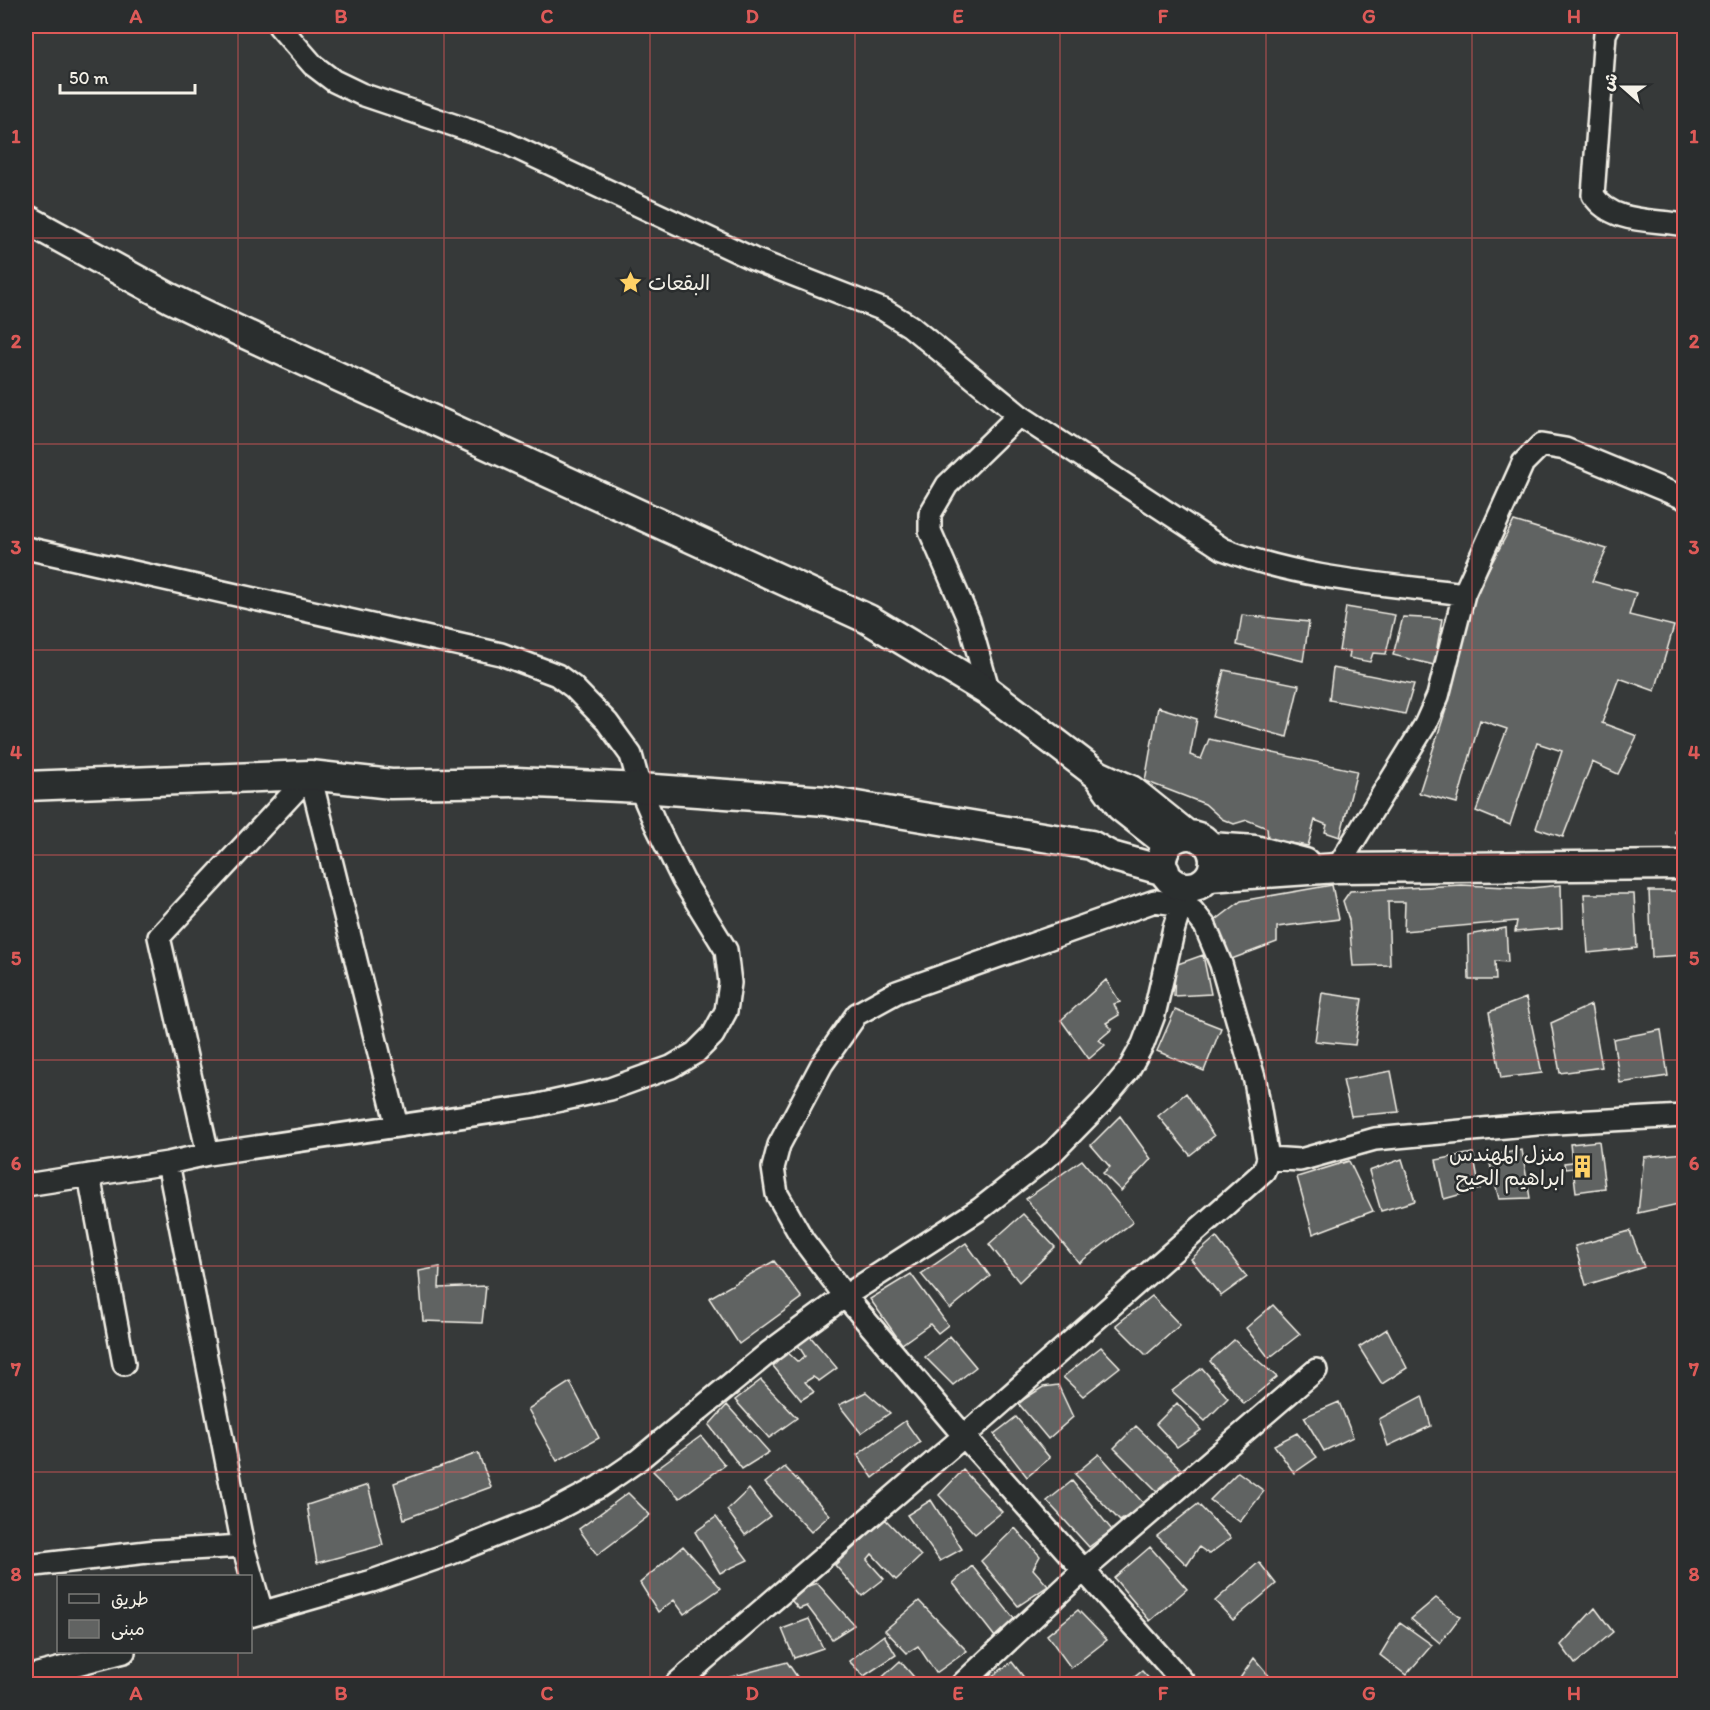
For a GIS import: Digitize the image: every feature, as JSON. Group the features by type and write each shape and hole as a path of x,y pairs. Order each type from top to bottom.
{"street":[{"path":"279,26 313,65 334,81 360,94 504,142 753,259 884,310 910,326 1019,415 1204,539 1232,553 1260,562 1349,580 1464,594"},
{"path":"1609,26 1605,34 1593,195 1600,207 1617,216 1684,225"},
{"path":"26,219 180,303 868,619 989,692 1098,775 1121,807 1185,864 1193,911 1205,927 1221,964 1255,1081 1269,1158 1264,1171 964,1436 676,1684"},
{"path":"989,692 969,621 930,531 930,514 947,484 1019,415"},
{"path":"1330,869 1425,725 1434,706 1464,594 1522,463 1541,445 1565,449 1684,498"},
{"path":"26,548 501,654 557,675 573,687 607,722 631,755 640,788 683,880 726,950 730,983 726,1011 713,1035 695,1053 671,1066 610,1089 534,1106 208,1154 168,1163 26,1185"},
{"path":"310,775 397,1126"},
{"path":"208,1154 159,937 310,775"},
{"path":"26,786 310,775 391,784 516,782 826,801 1091,845 1111,856 1185,864 1330,869 1684,865"},
{"path":"1185,864 1155,901 897,992 856,1014 822,1064 787,1126 773,1168 777,1194 787,1212 803,1240 845,1296 964,1436 1185,1684"},
{"path":"252,1593 256,1614 372,1581 546,1515 599,1487 637,1461 768,1353 845,1296 980,1209 1053,1152 1102,1102 1128,1071 1143,1044 1154,1014 1174,928 1185,864"},
{"path":"1269,1158 1300,1160 1375,1139 1579,1120 1684,1116"},
{"path":"168,1163 249,1575"},
{"path":"89,1175 124,1364"},
{"path":"962,1684 1084,1569 1316,1370"},
{"path":"26,1566 156,1551 243,1545"},
{"path":"26,1677 120,1653"}],"building":[{"path":"1514,521 1607,549 1592,581 1636,593 1629,615 1674,626 1655,691 1619,678 1602,723 1637,736 1618,774 1592,762 1563,837 1536,828 1562,751 1537,743 1510,825 1476,811 1507,729 1480,720 1457,803 1419,793 1448,703 1463,627 1471,602"},
{"path":"1346,607 1395,615 1386,654 1373,653 1370,662 1349,658 1350,651 1339,651"},
{"path":"1242,615 1309,622 1303,661 1237,645"},
{"path":"1403,617 1442,619 1434,665 1393,655"},
{"path":"1333,668 1414,684 1405,714 1329,700"},
{"path":"1224,670 1299,685 1287,737 1213,717"},
{"path":"1158,707 1197,719 1190,755 1201,759 1209,739 1357,771 1340,837 1325,832 1327,825 1315,820 1308,846 1268,839 1267,828 1247,820 1234,824 1222,819 1205,804 1145,781"},
{"path":"1684,789 1684,834 1675,833"},
{"path":"1332,885 1339,919 1277,927 1277,942 1229,960 1216,920 1241,901"},
{"path":"1461,885 1531,888 1561,885 1562,928 1515,932 1517,921 1404,931 1405,902 1388,902 1390,965 1353,966 1349,920 1343,901 1350,891"},
{"path":"1649,891 1684,891 1684,955 1652,957"},
{"path":"1584,894 1634,894 1637,948 1588,953"},
{"path":"1506,928 1508,962 1495,961 1496,980 1469,980 1468,935"},
{"path":"1203,955 1211,994 1174,996 1175,965"},
{"path":"1106,980 1120,1002 1114,1004 1119,1015 1106,1023 1112,1029 1099,1040 1105,1045 1089,1059 1061,1020"},
{"path":"1322,993 1362,999 1355,1045 1315,1041"},
{"path":"1526,998 1542,1073 1501,1078 1489,1012"},
{"path":"1591,1005 1602,1067 1560,1073 1551,1023"},
{"path":"1175,1010 1221,1028 1204,1071 1157,1051"},
{"path":"1661,1030 1668,1076 1620,1083 1613,1039"},
{"path":"1391,1071 1399,1112 1351,1116 1343,1080"},
{"path":"1186,1093 1214,1136 1190,1155 1158,1116"},
{"path":"1120,1116 1151,1159 1121,1191 1103,1173 1110,1167 1091,1145"},
{"name":"منزل المهندس ابراهيم الحيح","path":"1599,1141 1605,1188 1576,1192 1573,1168 1565,1169 1564,1163 1572,1162 1570,1144"},
{"path":"1522,1150 1530,1198 1499,1199 1488,1156"},
{"path":"1473,1153 1480,1189 1444,1199 1436,1160"},
{"path":"1684,1153 1683,1203 1638,1213 1644,1157"},
{"path":"1402,1159 1415,1201 1381,1211 1369,1171"},
{"path":"1082,1160 1133,1222 1079,1263 1026,1199"},
{"path":"1349,1161 1373,1211 1313,1234 1297,1177"},
{"path":"1023,1214 1055,1247 1019,1282 989,1244"},
{"path":"1630,1231 1644,1267 1586,1285 1575,1246"},
{"path":"1216,1237 1247,1277 1221,1296 1191,1259"},
{"path":"966,1243 990,1276 950,1309 921,1274"},
{"path":"774,1261 802,1298 739,1344 709,1298"},
{"path":"440,1267 439,1288 486,1286 482,1323 423,1321 419,1271"},
{"path":"911,1274 948,1325 938,1333 930,1324 902,1344 870,1299"},
{"path":"1152,1296 1180,1325 1146,1355 1116,1325"},
{"path":"1273,1305 1300,1334 1269,1358 1246,1328"},
{"path":"1387,1329 1407,1368 1382,1384 1359,1347"},
{"path":"809,1335 837,1368 819,1381 813,1377 805,1382 814,1392 801,1400 773,1366 787,1352 798,1362 805,1356 796,1342"},
{"path":"950,1336 976,1367 953,1385 925,1357"},
{"path":"1234,1340 1277,1377 1244,1404 1210,1361"},
{"path":"1101,1347 1120,1367 1083,1396 1063,1377"},
{"path":"1202,1368 1228,1398 1205,1421 1172,1391"},
{"path":"761,1380 797,1418 769,1438 735,1400"},
{"path":"570,1382 599,1438 557,1461 528,1409"},
{"path":"1058,1385 1073,1417 1048,1439 1018,1403 1043,1387"},
{"path":"866,1392 890,1413 861,1433 839,1405"},
{"path":"1422,1396 1431,1426 1388,1446 1379,1419"},
{"path":"1339,1402 1353,1437 1324,1451 1304,1417"},
{"path":"1177,1403 1201,1430 1177,1447 1156,1424"},
{"path":"727,1405 769,1452 742,1469 709,1425"},
{"path":"1016,1417 1050,1458 1027,1477 994,1434"},
{"path":"905,1421 920,1442 873,1478 857,1455"},
{"path":"1136,1426 1183,1471 1158,1492 1114,1448"},
{"path":"1297,1433 1317,1457 1294,1473 1274,1445"},
{"path":"701,1436 725,1465 680,1498 653,1471"},
{"path":"478,1453 491,1487 404,1519 394,1483"},
{"path":"1099,1454 1145,1505 1120,1521 1075,1474"},
{"path":"785,1467 830,1515 811,1532 765,1483"},
{"path":"963,1470 1002,1512 975,1534 939,1495"},
{"path":"1238,1472 1264,1491 1240,1522 1210,1500"},
{"path":"1072,1481 1112,1530 1089,1547 1047,1501"},
{"path":"368,1485 383,1545 317,1563 307,1505"},
{"path":"749,1489 770,1516 745,1535 727,1510"},
{"path":"628,1493 650,1515 597,1555 579,1529"},
{"path":"931,1500 962,1549 940,1561 907,1515"},
{"path":"1198,1504 1231,1538 1209,1554 1199,1547 1187,1565 1157,1536"},
{"path":"716,1517 748,1560 720,1573 695,1532"},
{"path":"885,1519 921,1556 896,1580 872,1554 867,1560 884,1579 862,1596 835,1565"},
{"path":"1015,1528 1040,1556 1033,1569 1048,1586 1018,1606 981,1561"},
{"path":"683,1546 721,1588 684,1614 674,1600 658,1612 640,1583"},
{"path":"1150,1547 1187,1589 1150,1621 1114,1578"},
{"path":"1259,1562 1276,1584 1233,1620 1215,1601"},
{"path":"972,1566 1016,1621 995,1637 953,1583"},
{"path":"817,1583 854,1625 832,1639 807,1606 799,1609 791,1600 802,1588"},
{"path":"1436,1598 1460,1617 1440,1643 1411,1619"},
{"path":"919,1601 967,1651 936,1673 918,1646 907,1653 885,1630"},
{"path":"1595,1608 1613,1632 1575,1664 1561,1645"},
{"path":"1078,1610 1107,1640 1071,1668 1047,1635"},
{"path":"809,1619 823,1648 794,1658 782,1629"},
{"path":"1400,1622 1432,1645 1406,1675 1380,1655"},
{"path":"884,1635 896,1655 864,1676 849,1661"},
{"path":"1254,1658 1276,1684 1236,1684"},
{"path":"900,1661 920,1684 875,1684"},
{"path":"787,1662 802,1684 703,1684 709,1683"},
{"path":"1012,1662 1029,1684 988,1684 985,1681"},
{"path":"1142,1671 1154,1684 1126,1684"},
{"path":"1684,1673 1684,1684 1673,1684"}],"place":[{"name":"البقعات","path":"630,283"},
{"name":"منزل المهندس ابراهيم الحيح","path":"1583,1166"}]}
